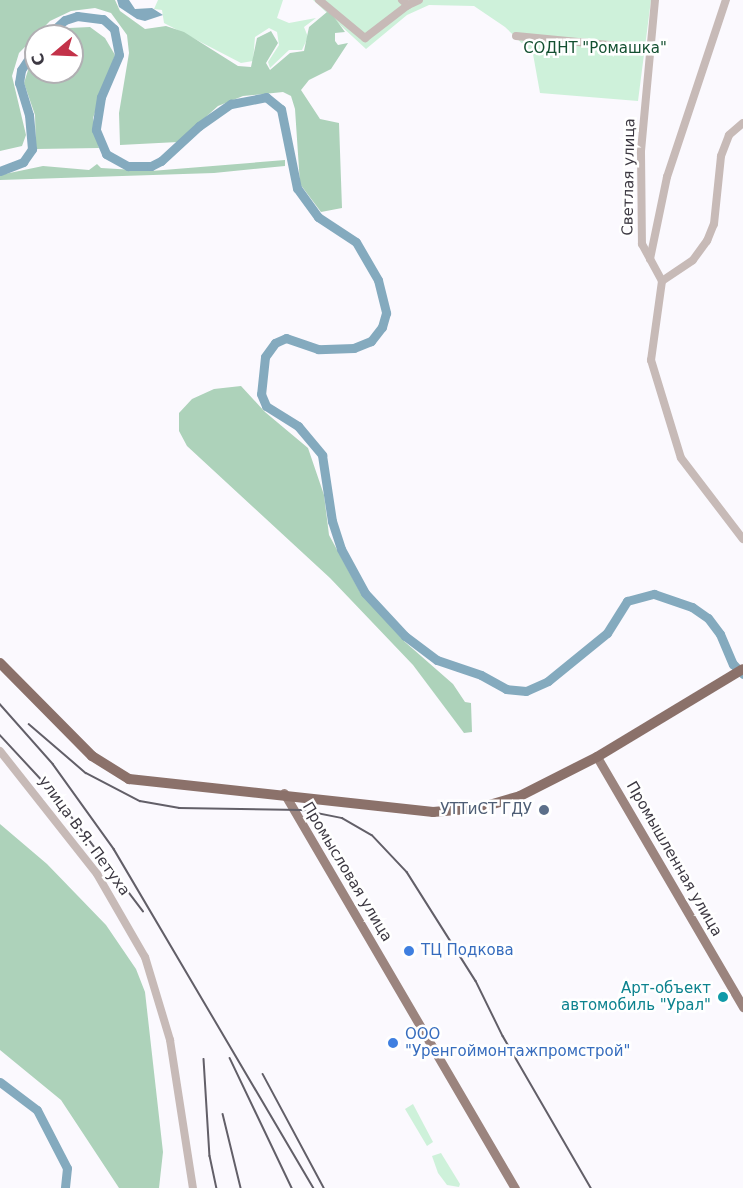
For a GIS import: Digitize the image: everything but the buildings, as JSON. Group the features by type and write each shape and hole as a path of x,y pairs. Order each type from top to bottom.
{"highway":[{"name":"Промысловая улица","path":"0,663 92,756 119,775 165,786 284,793"},
{"path":"284,793 397,810 465,810 514,798 597,757 743,669"}],"main road":[{"name":"Промышленная улица","path":"597,757 743,1007"},
{"name":"Промысловая улица","path":"284,793 515,1188"}],"street":[{"path":"319,0 365,38 405,3 419,0"},
{"name":"Светлая улица","path":"655,0 641,152 640,228 642,244 662,281"},
{"path":"650,259 667,177 726,0"},
{"path":"516,36 650,49"},
{"path":"743,123 729,135 721,156 714,224 707,241 693,260 662,281 651,360 678,450 743,539"},
{"name":"улица В.Я. Петуха","path":"0,751 97,874 145,957 170,1040 193,1188"}],"green space":[{"path":"0,0 115,0 120,11 145,29 166,26 184,32 238,66 251,67 257,38 271,31 278,43 266,63 270,70 290,53 304,51 309,27 327,12 331,13 345,32 335,33 335,41 338,45 348,43 331,69 309,80 301,90 320,119 339,123 342,208 321,212 300,184 295,109 291,96 283,92 243,96 218,106 178,142 120,145 119,113 129,53 127,35 111,13 95,8 71,11 47,24 24,24 24,48 19,53 12,76 26,135 22,146 0,151"},
{"path":"158,0 283,0 277,18 289,23 316,18 304,27 308,37 302,50 289,50 270,68 268,62 279,45 277,32 269,28 255,37 253,61 241,63 164,23 162,10 154,9"},
{"name":"СОДНТ \"Ромашка\"","path":"313,0 651,0 638,101 540,93 533,54 505,27 474,6 429,5 407,15 366,49"},
{"path":"84,27 90,27 105,38 115,55 93,118 99,148 36,149 35,115 24,84 84,84"},
{"path":"285,160 285,166 214,173 0,180 0,175 43,166 89,170 97,164 101,168 151,171"},
{"path":"241,386 265,412 308,448 324,495 329,535 360,592 405,642 453,684 465,702 471,703 472,732 464,733 413,665 330,578 187,446 179,431 179,413 192,399 214,389"},
{"path":"0,824 47,864 106,925 136,969 145,992 163,1152 159,1188 119,1188 61,1100 0,1050"},
{"path":"413,1104 433,1142 427,1146 405,1109"},
{"path":"441,1153 460,1184 459,1187 447,1185 438,1173 432,1156"}],"water":[{"path":"117,0 129,0 135,9 152,8 163,15 145,21 137,19 119,7"}],"waterway":[{"path":"60,24 77,16 103,19 114,29 119,55 101,97 96,130 106,154 128,166 151,166 161,161 199,126 231,104 266,97 281,109 297,188 318,217 356,242 378,280 386,313 382,327 371,341 354,348 318,349 286,338 275,343 265,357 261,394 266,406 298,426 322,455 332,521 341,549 365,593 405,636 437,660 481,675 506,689 526,691 548,681 607,633 627,601 654,594 692,607 708,618 720,634 733,664 743,674"},
{"path":"0,171 23,162 32,149 29,115 19,83 24,66"},
{"path":"0,1082 37,1110 67,1168 65,1188"}],"railway":[{"path":"0,704 53,764 114,849 314,1188"},
{"path":"29,724 86,773 140,801 179,808 302,810 342,818 372,835 407,872 476,981 503,1036 591,1188"},
{"path":"0,735 52,791 143,911"},
{"path":"230,1058 292,1188"},
{"path":"204,1059 210,1156 217,1188"},
{"path":"263,1074 324,1188"},
{"path":"223,1114 241,1188"}],"place":[{"name":"УТТиСТ ГДУ","path":"544,810"},
{"name":"ТЦ Подкова","path":"409,951"},
{"name":"Арт-объект автомобиль \"Урал\"","path":"723,997"},
{"name":"ООО \"Уренгоймонтажпромстрой\"","path":"393,1043"}]}
